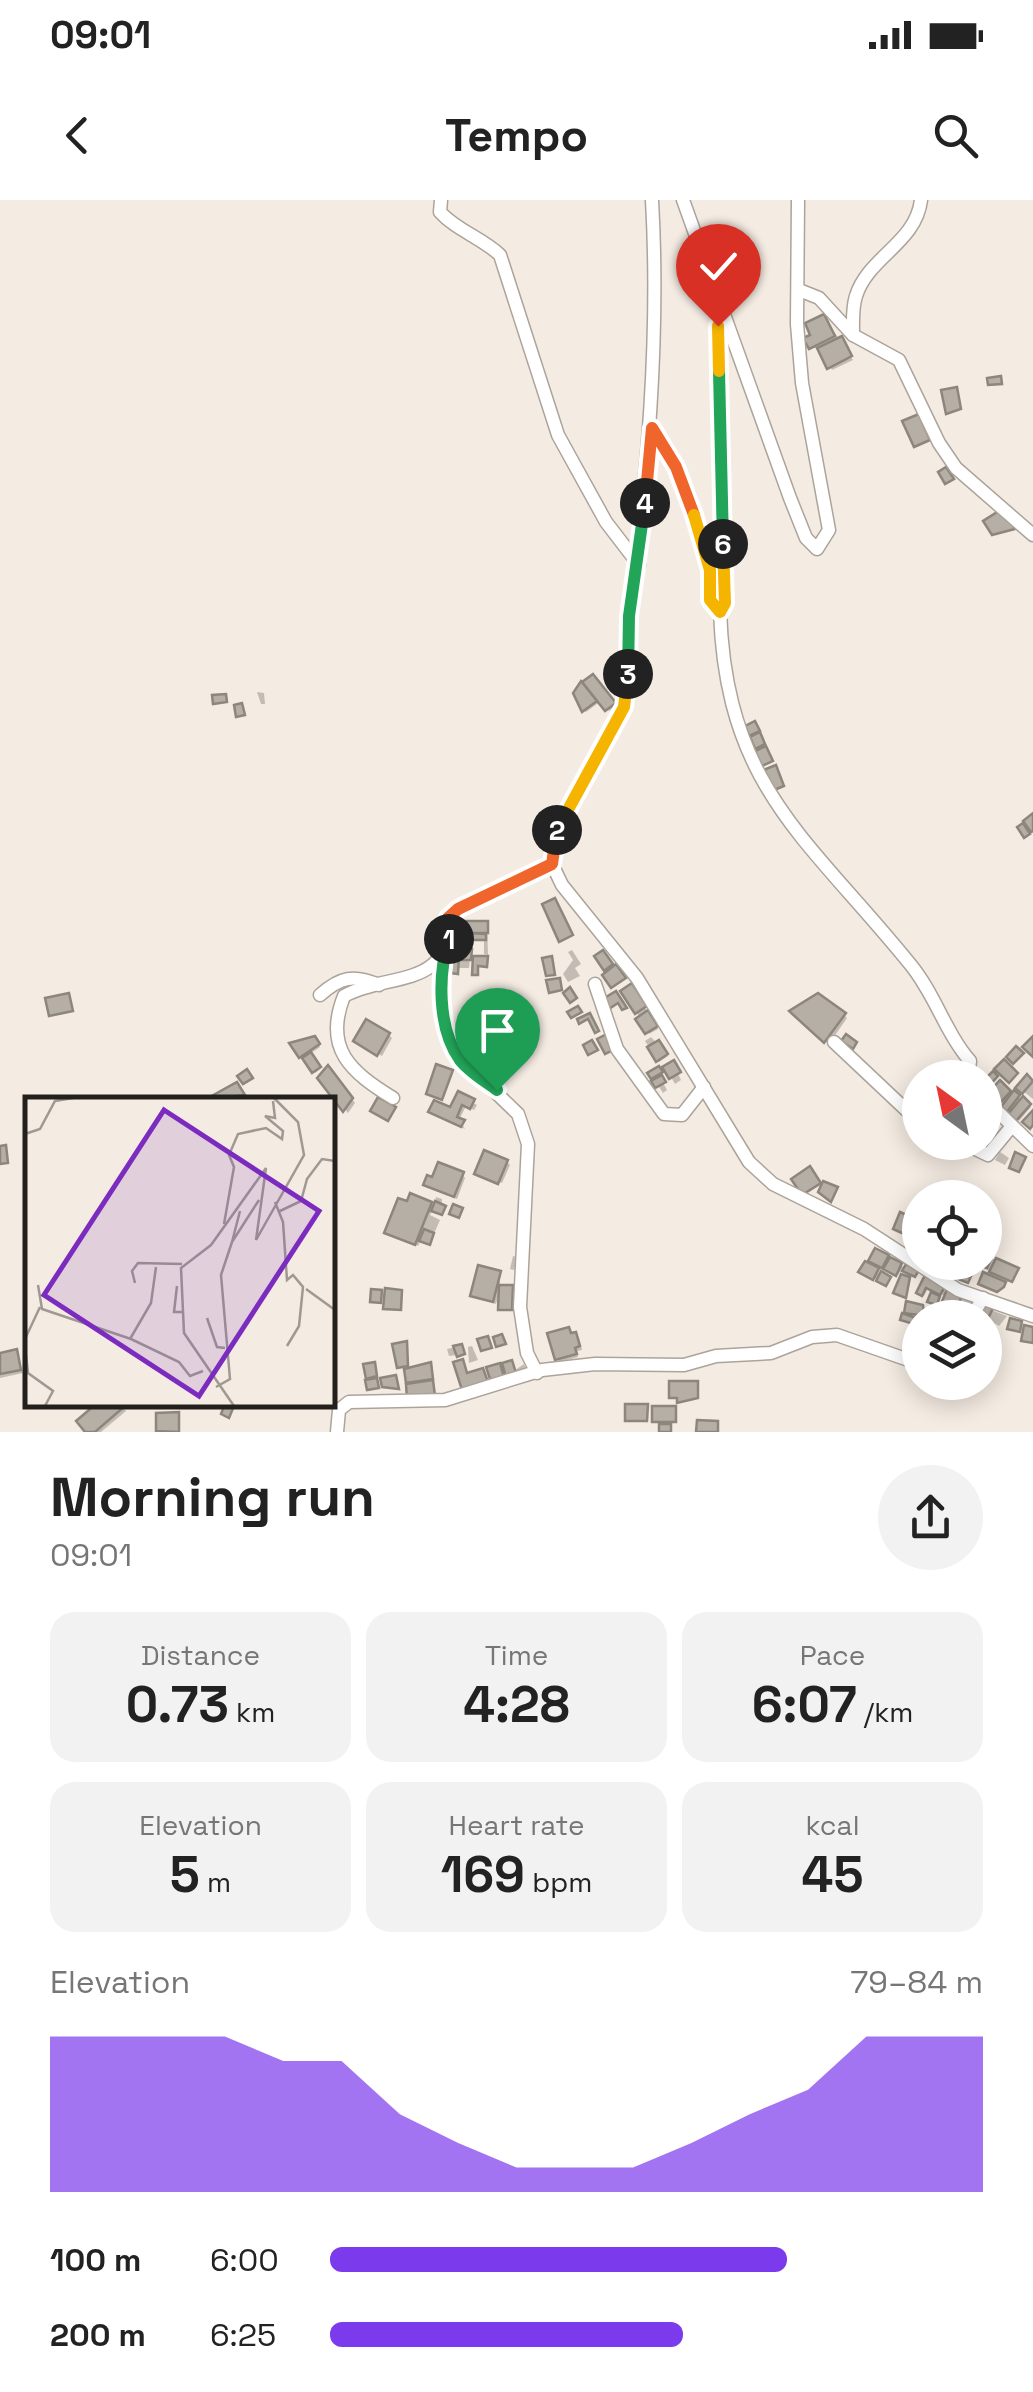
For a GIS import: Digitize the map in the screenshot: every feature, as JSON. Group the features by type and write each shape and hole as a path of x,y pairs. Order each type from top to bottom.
{"street":[{"path":"440,200 440,212 450,222 500,255 558,435 606,522 639,565"},
{"path":"652,200 652,428 639,565 629,616 624,707 560,820 552,864 562,885 637,978 749,1162 773,1184 864,1229 958,1290 1033,1316"},
{"path":"683,200 790,498 806,538 817,549 829,530 802,383 797,324 798,200"},
{"path":"853,335 856,294 870,270 907,235 921,200"},
{"path":"799,290 819,298 853,335 898,360 938,443 956,468 1033,535"},
{"path":"720,612 725,603 719,428 722,306"},
{"path":"652,428 662,438 692,509 710,570 710,600 720,612 729,706 757,776 803,840 933,994 951,1035 969,1060"},
{"path":"537,1374 527,1354 520,1306 528,1144 518,1114 457,1055 444,1012 442,955 448,941 448,918 458,909 552,864"},
{"path":"393,1098 353,1068 336,1040 344,996 412,978 442,955"},
{"path":"320,995 341,979 355,976 379,985"},
{"path":"595,984 618,1049 664,1114 682,1115 704,1088"},
{"path":"834,1042 902,1105"},
{"path":"1002,1116 1033,1146"},
{"path":"1002,1138 1012,1126"},
{"path":"337,1432 339,1410 349,1402 385,1405 445,1400 537,1374 595,1364 684,1365 716,1356 771,1353 812,1338 837,1335 902,1358"}],"building":[{"path":"824,314 835,336 809,349 803,338 810,335 805,323"},
{"path":"842,336 852,356 827,369 817,348"},
{"path":"1001,376 1002,384 988,385 987,378"},
{"path":"957,387 961,409 946,414 941,390"},
{"path":"919,414 930,440 914,447 902,421"},
{"path":"946,467 954,479 945,484 938,472"},
{"path":"1002,509 1015,529 992,535 983,521"},
{"path":"593,674 616,703 605,711 582,682"},
{"path":"581,681 597,701 582,712 573,693"},
{"path":"226,694 227,702 213,704 212,695"},
{"path":"242,703 245,715 236,717 234,705"},
{"path":"755,721 760,731 749,736 745,726"},
{"path":"760,732 765,744 755,749 750,737"},
{"path":"766,746 773,761 762,766 755,751"},
{"path":"776,765 784,786 769,792 761,771"},
{"path":"1033,813 1033,831 1031,832 1023,821"},
{"path":"1023,823 1030,834 1024,838 1017,827"},
{"path":"555,898 573,935 559,942 542,904"},
{"path":"458,921 488,921 488,933 452,933"},
{"path":"452,933 460,933 460,948 452,948"},
{"path":"469,933 486,934 486,940 469,940"},
{"path":"461,948 472,949 471,960 460,960"},
{"path":"603,950 613,964 604,971 594,956"},
{"path":"451,955 459,955 458,974 450,973"},
{"path":"473,956 488,956 487,967 478,966 478,975 472,975"},
{"path":"552,956 555,975 546,976 542,958"},
{"path":"616,964 626,978 611,988 602,975"},
{"path":"560,978 562,990 549,993 546,980"},
{"path":"632,983 647,1006 635,1014 620,991"},
{"path":"570,987 577,998 570,1003 563,993"},
{"path":"616,991 627,1008 622,1010 618,1003 609,1009 606,997"},
{"path":"69,993 73,1011 49,1016 45,998"},
{"path":"818,993 846,1013 824,1043 789,1011"},
{"path":"578,1006 582,1012 571,1018 567,1012"},
{"path":"648,1010 658,1026 645,1034 635,1019"},
{"path":"590,1013 599,1031 595,1033 588,1019 579,1024 577,1019"},
{"path":"366,1019 390,1033 377,1056 353,1041"},
{"path":"609,1033 617,1048 605,1054 597,1039"},
{"path":"846,1034 857,1042 853,1049 841,1041"},
{"path":"315,1036 320,1044 299,1058 289,1043"},
{"path":"1033,1036 1033,1057 1022,1047"},
{"path":"592,1040 598,1050 588,1055 583,1045"},
{"path":"659,1040 668,1054 656,1062 647,1047"},
{"path":"1016,1046 1024,1053 1013,1064 1006,1057"},
{"path":"311,1052 321,1067 312,1073 302,1058"},
{"path":"674,1060 681,1072 669,1079 662,1067"},
{"path":"1002,1061 1018,1073 1009,1083 1002,1076"},
{"path":"436,1064 453,1070 442,1100 426,1094"},
{"path":"328,1065 353,1098 343,1112 335,1097 317,1078"},
{"path":"659,1066 663,1072 651,1079 647,1073"},
{"path":"247,1069 253,1078 243,1084 237,1076"},
{"path":"1027,1074 1033,1081 1022,1094 1015,1088"},
{"path":"662,1075 666,1082 655,1088 651,1081"},
{"path":"237,1082 245,1095 227,1097 210,1097"},
{"path":"1002,1082 1011,1091 1002,1101"},
{"path":"1014,1090 1020,1095 1006,1113 1002,1105"},
{"path":"458,1091 475,1099 470,1109 462,1105 457,1117 465,1120 461,1127 428,1112 434,1100 450,1107"},
{"path":"1023,1096 1031,1104 1016,1121 1008,1114"},
{"path":"378,1097 396,1107 388,1121 370,1111"},
{"path":"1033,1110 1033,1125 1030,1129 1022,1122"},
{"path":"6,1145 8,1163 0,1164 0,1146"},
{"path":"484,1150 508,1160 498,1184 474,1174"},
{"path":"1015,1152 1026,1157 1019,1172 1009,1168"},
{"path":"438,1162 464,1172 454,1197 423,1185 427,1175 432,1177"},
{"path":"810,1166 821,1183 802,1195 791,1179"},
{"path":"823,1181 838,1187 831,1202 818,1192"},
{"path":"410,1193 432,1202 415,1245 384,1233 398,1198 407,1201"},
{"path":"435,1201 446,1206 442,1215 431,1211"},
{"path":"453,1204 463,1208 459,1218 449,1214"},
{"path":"900,1212 902,1213 902,1233 893,1229"},
{"path":"424,1229 434,1233 430,1245 419,1241"},
{"path":"875,1248 889,1255 882,1268 868,1261"},
{"path":"890,1257 902,1263 896,1276 883,1269"},
{"path":"865,1261 879,1268 873,1280 858,1272"},
{"path":"1002,1261 1019,1268 1012,1282 1002,1278"},
{"path":"478,1265 501,1271 493,1302 470,1296"},
{"path":"881,1271 891,1277 886,1286 876,1281"},
{"path":"901,1274 902,1280 909,1280 906,1298 893,1293"},
{"path":"922,1280 946,1285 940,1295 926,1288 922,1296 916,1293"},
{"path":"980,1280 1006,1282 997,1292 978,1284"},
{"path":"499,1285 513,1285 512,1310 498,1310"},
{"path":"948,1287 963,1293 960,1300 943,1300"},
{"path":"385,1288 402,1290 401,1310 383,1309"},
{"path":"371,1289 382,1290 381,1303 370,1302"},
{"path":"931,1292 940,1296 939,1300 928,1300"},
{"path":"1010,1318 1022,1321 1020,1332 1007,1329"},
{"path":"1024,1325 1033,1327 1033,1343 1021,1341"},
{"path":"569,1327 571,1333 576,1332 580,1346 575,1348 577,1354 555,1360 547,1333"},
{"path":"502,1334 506,1344 496,1347 493,1337"},
{"path":"488,1336 492,1348 481,1351 477,1339"},
{"path":"407,1341 408,1366 397,1368 392,1344"},
{"path":"462,1344 465,1354 457,1357 453,1346"},
{"path":"17,1349 21,1370 0,1374 0,1353"},
{"path":"463,1359 467,1373 483,1368 488,1382 462,1390 453,1362"},
{"path":"512,1360 516,1373 506,1377 502,1363"},
{"path":"375,1362 377,1376 366,1379 363,1364"},
{"path":"431,1362 433,1379 406,1383 404,1369"},
{"path":"500,1363 505,1381 492,1385 486,1367"},
{"path":"396,1375 399,1389 382,1387 380,1378"},
{"path":"377,1378 379,1388 367,1390 365,1380"},
{"path":"433,1380 435,1396 407,1399 406,1384"},
{"path":"669,1381 698,1381 698,1398 677,1403 677,1398 669,1398"},
{"path":"625,1404 648,1404 647,1421 625,1421"},
{"path":"652,1406 676,1406 676,1422 652,1422"},
{"path":"92,1407 124,1407 95,1432 85,1432 76,1421"},
{"path":"224,1407 234,1407 229,1418 221,1414"},
{"path":"179,1412 179,1432 156,1431 156,1413"},
{"path":"697,1420 718,1421 718,1432 696,1432"},
{"path":"659,1424 671,1424 671,1432 659,1432"}],"route":[{"path":"497,1090 460,1060 446,1025 442,955 450,932 448,918 473,899 552,864 560,820 624,707 629,616 639,565 652,428 662,438 692,509 710,570 712,607 720,612 725,603 718,326"}]}
